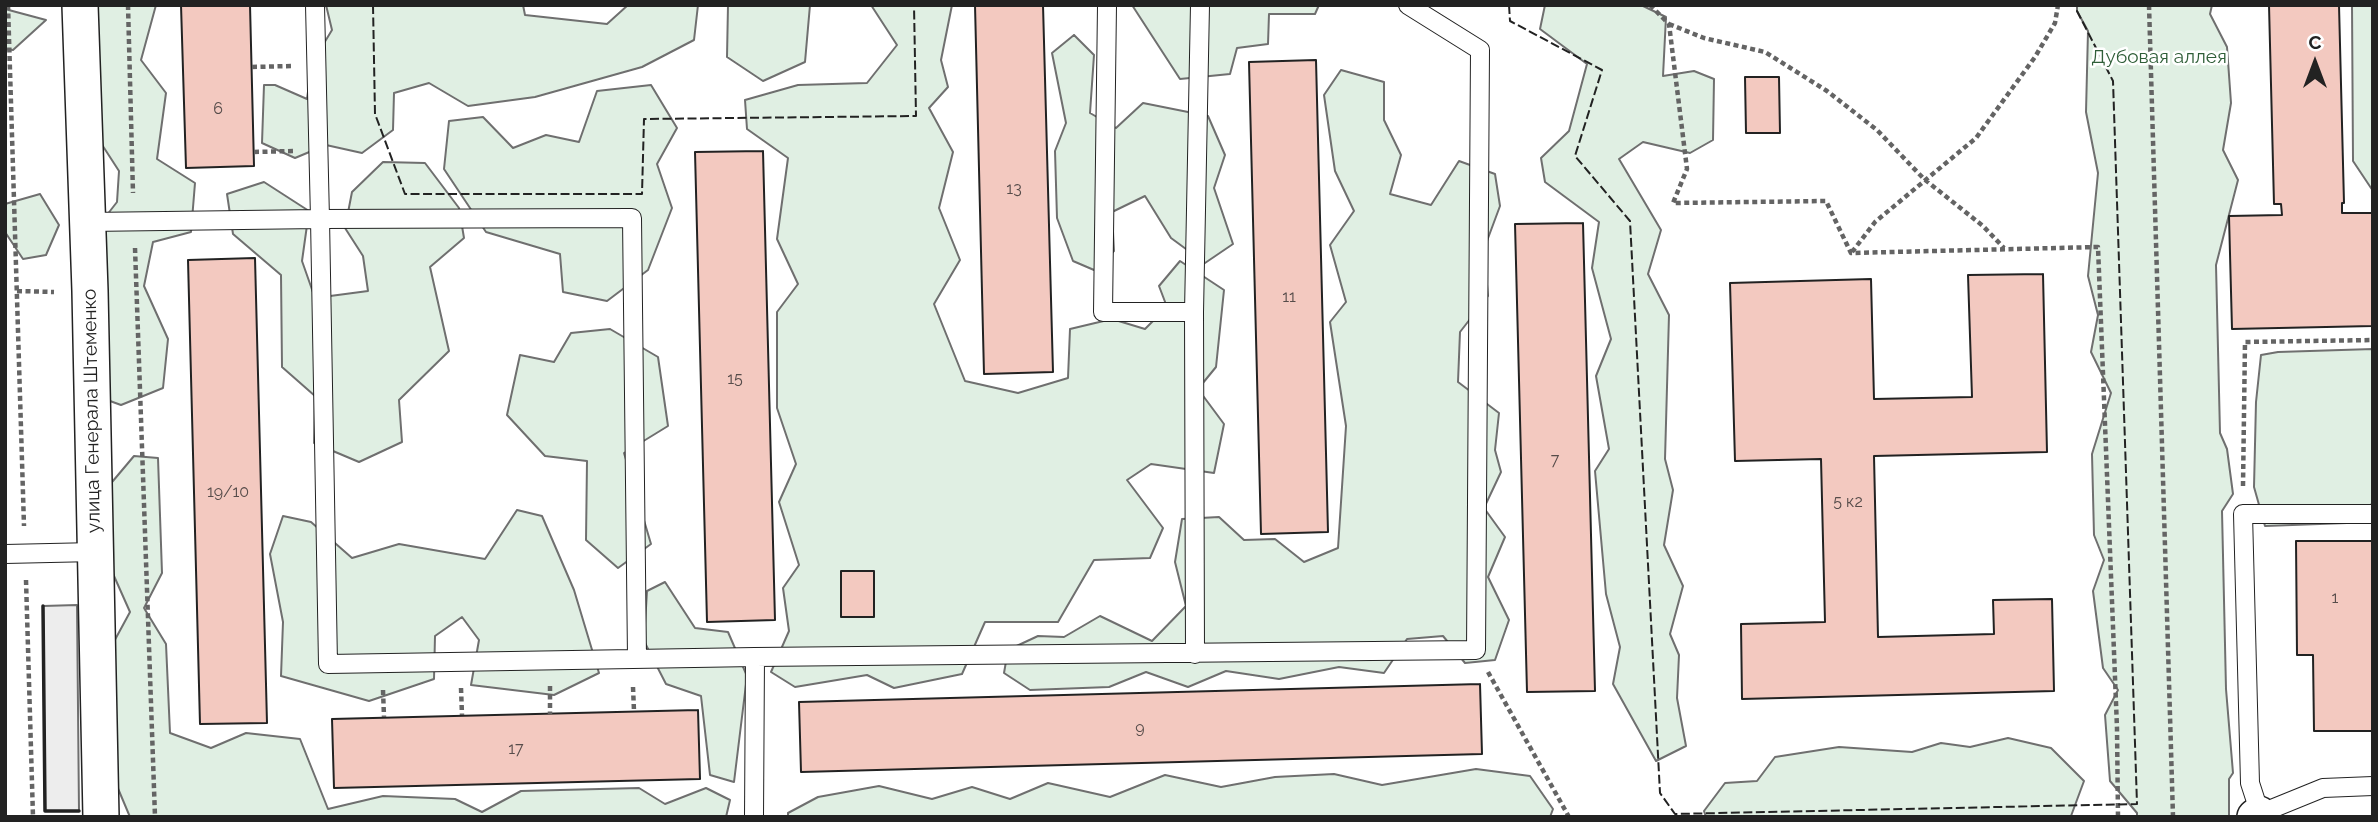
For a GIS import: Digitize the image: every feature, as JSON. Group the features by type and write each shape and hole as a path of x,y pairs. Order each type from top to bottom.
{"street":[{"name":"улица Генерала Штеменко","path":"80,5 101,817"}],"lane":[{"path":"315,5 328,664 637,658 1476,650 1480,50 1408,5"},
{"path":"1107,5 1103,312 1194,312"},
{"path":"1195,654 1194,312 1200,5"},
{"path":"87,222 632,218 637,658"},
{"path":"2373,514 2243,514 2250,783 2258,816 2323,788 2373,786"},
{"path":"5,554 95,552"},
{"path":"754,817 755,657"}],"path":[{"path":"8,5 33,817"},
{"path":"128,5 155,817"},
{"path":"1650,5 1669,24 1704,38 1765,52 1827,91 1877,130 1924,179 1983,226 2004,247"},
{"path":"1851,253 1875,222 1976,138 2035,57 2054,23 2058,5"},
{"path":"2149,5 2174,817"},
{"path":"1669,24 1687,169 1672,202 1826,201 1851,253"},
{"path":"251,67 264,67"},
{"path":"254,152 267,152"},
{"path":"1851,253 2004,247 2098,247 2117,727 2118,817"},
{"path":"2243,514 2245,342 2373,340"},
{"path":"1476,650 1569,817"}],"green space":[{"path":"73,5 156,5 141,60 166,93 157,159 195,183 191,232 153,242 144,286 168,339 163,388 121,405 88,393 82,247 117,202 119,171 75,103"},
{"path":"326,5 523,5 525,15 607,24 628,5 698,5 694,40 642,67 535,97 468,106 429,83 394,93 393,130 362,153 326,145 295,158 262,143 264,85 275,85 307,99 312,63 332,30"},
{"path":"728,5 810,5 805,62 763,81 727,57"},
{"path":"871,5 952,5 941,60 948,87 929,108 953,152 939,208 960,260 934,304 965,381 1018,393 1068,378 1070,329 1112,319 1145,329 1167,307 1159,286 1180,261 1224,290 1216,367 1198,389 1224,424 1214,473 1151,464 1127,480 1163,528 1150,558 1094,560 1058,622 985,622 962,674 894,688 867,675 795,687 771,672 789,631 783,588 799,565 779,502 796,464 777,408 777,312 798,284 777,239 788,158 747,129 745,100 798,85 867,83 897,45"},
{"path":"1132,5 1319,5 1315,14 1269,14 1268,44 1237,48 1230,74 1180,79"},
{"path":"1545,5 1641,5 1666,17 1663,76 1694,71 1714,79 1713,140 1690,153 1643,142 1619,159 1661,230 1648,274 1669,315 1665,459 1673,490 1664,545 1683,586 1670,634 1679,655 1677,698 1686,746 1656,761 1613,684 1620,647 1606,594 1595,471 1609,449 1596,376 1611,339 1592,268 1599,222 1545,182 1541,158 1569,131 1587,64 1540,29"},
{"name":"Дубовая аллея","path":"2077,5 2212,5 2210,14 2227,47 2231,103 2223,150 2238,180 2216,265 2220,433 2227,449 2233,494 2222,511 2226,689 2233,773 2229,779 2229,817 2137,817 2137,813 2110,781 2105,715 2118,690 2103,668 2093,591 2104,560 2094,535 2092,454 2111,393 2091,352 2098,315 2088,276 2098,173 2086,112 2088,31 2077,11"},
{"path":"2352,5 2373,5 2373,191 2353,161"},
{"path":"5,9 46,20 13,50 5,49"},
{"path":"1074,35 1094,55 1090,113 1116,128 1143,103 1208,116 1225,155 1214,188 1233,244 1205,263 1171,238 1145,196 1112,212 1114,251 1094,270 1073,261 1057,218 1055,151 1066,123 1052,53"},
{"path":"1341,70 1384,82 1384,120 1401,155 1390,194 1431,205 1459,161 1495,174 1500,206 1484,249 1488,296 1460,332 1458,382 1499,413 1495,450 1501,472 1484,508 1505,537 1488,577 1509,620 1495,660 1465,663 1443,636 1407,639 1384,673 1339,667 1279,679 1226,671 1188,687 1146,672 1109,687 1030,690 1004,673 1008,650 1038,636 1064,637 1100,616 1152,641 1186,606 1175,562 1182,519 1219,517 1244,540 1275,539 1304,562 1338,548 1346,426 1330,322 1346,302 1330,245 1354,211 1335,171 1324,95"},
{"path":"651,85 677,128 657,164 672,208 648,270 607,301 563,292 560,254 486,232 444,169 449,121 483,117 513,148 546,135 579,142 597,91"},
{"path":"383,162 425,163 459,208 464,238 430,267 449,351 399,400 402,442 359,462 314,443 315,396 282,367 281,275 233,234 227,194 264,182 309,211 302,261 315,298 368,291 363,256 345,228 352,192"},
{"path":"40,194 59,225 46,255 23,259 5,232 5,204"},
{"path":"610,329 658,357 668,426 624,453 651,544 618,568 586,540 587,461 545,456 507,415 520,355 554,362 571,333"},
{"path":"2373,349 2373,503 2347,523 2265,526 2254,487 2256,402 2261,355"},
{"path":"134,456 158,458 162,573 144,608 166,644 170,733 211,748 246,733 300,739 328,809 383,796 455,799 482,812 521,791 639,788 665,804 706,788 730,800 726,817 130,817 114,779 91,684 130,612 110,567 102,494"},
{"path":"517,510 542,516 574,590 599,673 554,695 471,685 479,640 462,617 435,636 434,679 369,701 281,676 283,622 270,554 283,516 311,522 352,558 399,544 485,559"},
{"path":"665,582 695,628 728,632 747,676 734,782 710,775 701,696 666,684 644,641 647,591"},
{"path":"2008,738 2051,748 2084,781 2071,816 1706,817 1704,811 1725,783 1757,781 1775,757 1839,747 1912,752 1941,743 1970,747"},
{"path":"1476,769 1530,776 1553,809 1550,817 788,817 788,813 818,797 879,786 932,799 972,787 1010,799 1048,783 1110,797 1165,775 1221,787 1275,777 1334,774 1382,785"}],"shaded area":[{"path":"77,605 79,811 45,811 43,606"}],"building":[{"path":"181,5 250,5 254,166 186,168"},
{"path":"975,5 1043,5 1053,372 984,374"},
{"path":"2269,5 2339,5 2344,203 2342,213 2373,213 2373,326 2232,329 2229,216 2282,215 2281,204 2274,204"},
{"path":"1316,60 1328,532 1261,534 1249,62"},
{"path":"1745,77 1779,77 1780,133 1746,133"},
{"path":"763,151 775,620 707,622 695,152"},
{"path":"1583,223 1595,691 1527,692 1515,224"},
{"path":"255,258 267,723 200,724 188,260"},
{"path":"2043,274 2047,452 1874,456 1878,637 1994,634 1993,600 2052,599 2054,691 1742,699 1741,624 1825,622 1821,459 1735,461 1730,283 1871,279 1874,399 1972,397 1968,275"},
{"path":"2296,541 2373,541 2373,731 2314,731 2313,655 2297,655"},
{"path":"841,571 874,571 874,617 841,617"},
{"path":"1480,684 1482,754 801,772 799,702"},
{"path":"698,710 700,779 334,788 332,719"}],"fence":[{"path":"373,5 375,114 405,194 642,194 644,119 916,116 914,5"},
{"path":"1509,5 1510,21 1602,70 1575,156 1630,221 1660,793 1675,814 2137,804 2113,81 2077,11 2077,5"}],"wall":[{"path":"43,606 45,811 79,811"}]}
